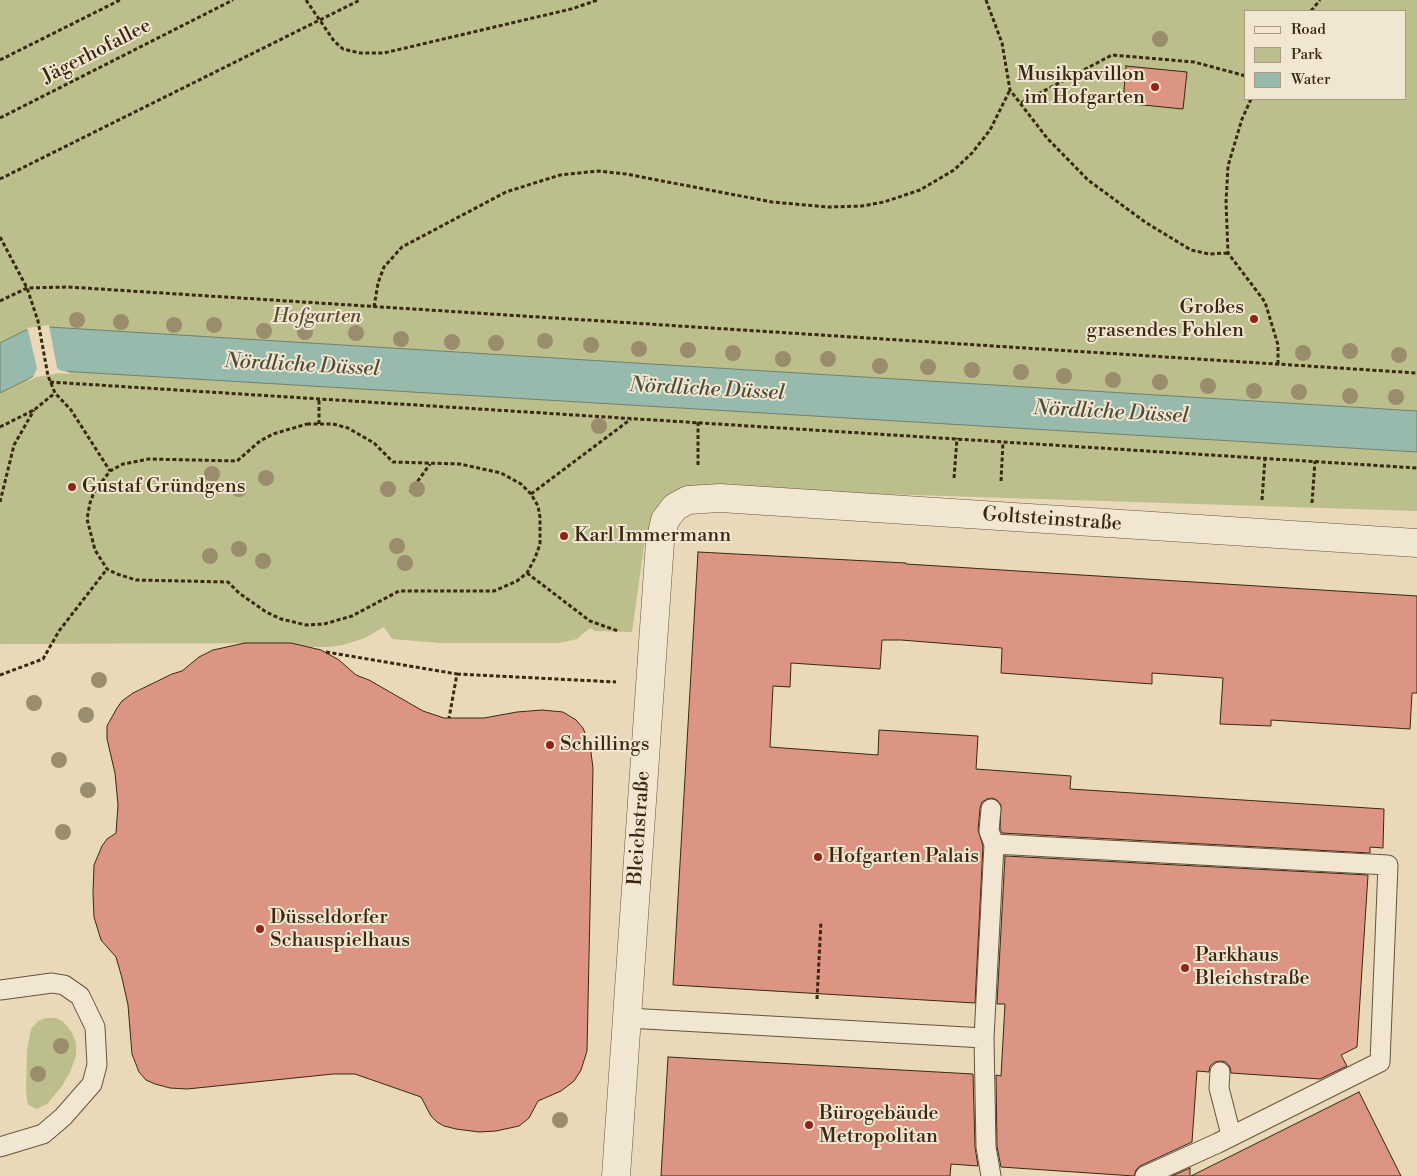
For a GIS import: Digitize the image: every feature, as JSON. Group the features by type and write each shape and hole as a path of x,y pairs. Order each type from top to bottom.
{"street":[{"name":"Goltsteinstraße","path":"688,500 720,498 1417,543"},
{"name":"Bleichstraße","path":"616,1176 660,542 665,520 675,507 688,500"}],"lane":[{"path":"991,809 989,831 994,844 984,1038 986,1147 991,1176"},
{"path":"994,844 1388,865 1380,1062 1146,1176"},
{"path":"0,990 52,983 64,985 80,996 95,1027 97,1065 92,1084 63,1116 42,1134 0,1147"},
{"path":"628,1018 984,1038"},
{"path":"1220,1072 1219,1088 1231,1135"}],"path":[{"path":"0,60 120,0"},
{"name":"Jägerhofallee","path":"0,118 233,0"},
{"path":"306,0 334,41 343,49 360,53 384,53 571,9 598,0"},
{"path":"0,179 360,0"},
{"path":"986,0 1002,43 1010,90 1047,138 1088,180 1145,222 1191,250 1209,254 1228,253"},
{"path":"1312,10 1320,0"},
{"path":"1020,103 1112,55 1194,62 1244,75"},
{"path":"374,307 378,283 384,267 402,247 506,192 560,174 598,171 626,174 772,202 828,207 862,206 884,202 920,190 954,170 972,154 990,130 1010,90"},
{"path":"1251,100 1242,118 1228,166 1226,202 1228,253 1265,302 1278,345 1278,364"},
{"path":"0,237 27,288 38,321 48,376 55,393 72,410 110,471"},
{"path":"0,301 27,288 68,287 1417,373"},
{"path":"50,382 1417,468"},
{"path":"0,427 34,410 55,393"},
{"path":"319,399 319,424"},
{"path":"0,502 14,445 34,410"},
{"path":"531,494 632,418"},
{"path":"688,500 698,482 698,422"},
{"path":"307,424 319,424 333,424 348,428 374,443 393,462 460,464 501,473 520,484 531,494 538,506 540,517 540,544 536,558 527,573 517,581 494,591 399,591 352,616 324,624 306,625 281,620 266,612 239,593 228,582 136,580 117,574 107,569 95,550 87,519 94,492 110,471 123,464 149,459 238,461 260,441 273,434 307,424"},
{"path":"410,492 430,463"},
{"path":"0,675 42,659 60,631 107,569"},
{"path":"527,573 590,621 653,643"},
{"path":"326,652 457,674 611,682"},
{"path":"449,718 457,674"},
{"path":"815,1028 821,921"}],"green space":[{"name":"Hofgarten","path":"0,0 1417,0 1417,511 693,488 653,521 644,546 632,632 595,631 590,628 577,639 559,643 440,643 392,639 384,627 365,638 343,645 311,647 284,643 0,644"},
{"path":"45,1018 56,1018 67,1026 76,1043 76,1056 62,1086 47,1104 37,1109 28,1105 26,1090 27,1051 31,1029 38,1021"}],"water":[{"name":"Nördliche Düssel","path":"49,327 1417,411 1417,452 60,371 36,375 0,393 0,343 28,329"}],"pier":[{"path":"49,325 57,368 69,372 69,374 60,373 37,377 28,381 33,377 37,368 27,328"}],"building":[{"name":"Musikpavillon im Hofgarten","path":"1126,66 1187,72 1183,109 1123,103"},
{"path":"698,552 906,563 1417,596 1417,693 1412,693 1410,729 1271,720 1271,726 1220,724 1223,678 1152,673 1152,684 1001,673 1002,648 901,640 882,640 880,669 791,663 790,687 773,686 770,747 878,755 879,730 978,736 976,769 1071,776 1070,789 1384,809 1383,848 1370,847 1370,853 1002,833 1000,829 1001,805 992,798 982,802 978,830 983,846 975,1003 673,985"},
{"name":"Düsseldorfer Schauspielhaus","path":"245,643 291,643 321,650 339,660 356,675 369,680 423,711 444,718 484,718 542,710 563,712 576,720 583,728 590,745 593,768 587,1051 581,1070 574,1081 561,1091 538,1101 529,1118 519,1126 496,1131 479,1132 444,1126 431,1116 421,1097 355,1074 333,1074 187,1089 170,1088 155,1084 146,1080 139,1072 132,1054 128,1005 116,957 101,940 94,917 94,865 102,846 107,839 116,833 118,805 115,773 107,739 107,726 122,701 133,693 182,671 199,657 213,650"},
{"name":"Parkhaus Bleichstraße","path":"1005,856 1368,875 1357,1047 1341,1055 1347,1066 1320,1079 1231,1073 1230,1067 1226,1062 1221,1061 1215,1062 1210,1066 1209,1072 1197,1071 1192,1142 1140,1166 1134,1176 1001,1167 997,1146 996,1075 1001,1076 1005,1004 997,1004"},
{"name":"Bürogebäude Metropolitan","path":"668,1057 973,1074 975,1147 978,1166 951,1164 950,1176 661,1176"},
{"path":"1359,1092 1401,1176 1191,1176"},
{"path":"1190,1168 1190,1176 1172,1176"}],"place":[{"name":"Musikpavillon im Hofgarten","path":"1155,87"},
{"name":"Großes grasendes Fohlen","path":"1254,319"},
{"name":"Gustaf Gründgens","path":"72,487"},
{"name":"Karl Immermann","path":"564,536"},
{"name":"Schillings","path":"550,745"},
{"name":"Hofgarten Palais","path":"818,857"},
{"name":"Düsseldorfer Schauspielhaus","path":"260,929"},
{"name":"Parkhaus Bleichstraße","path":"1185,968"},
{"name":"Bürogebäude Metropolitan","path":"809,1125"}]}
